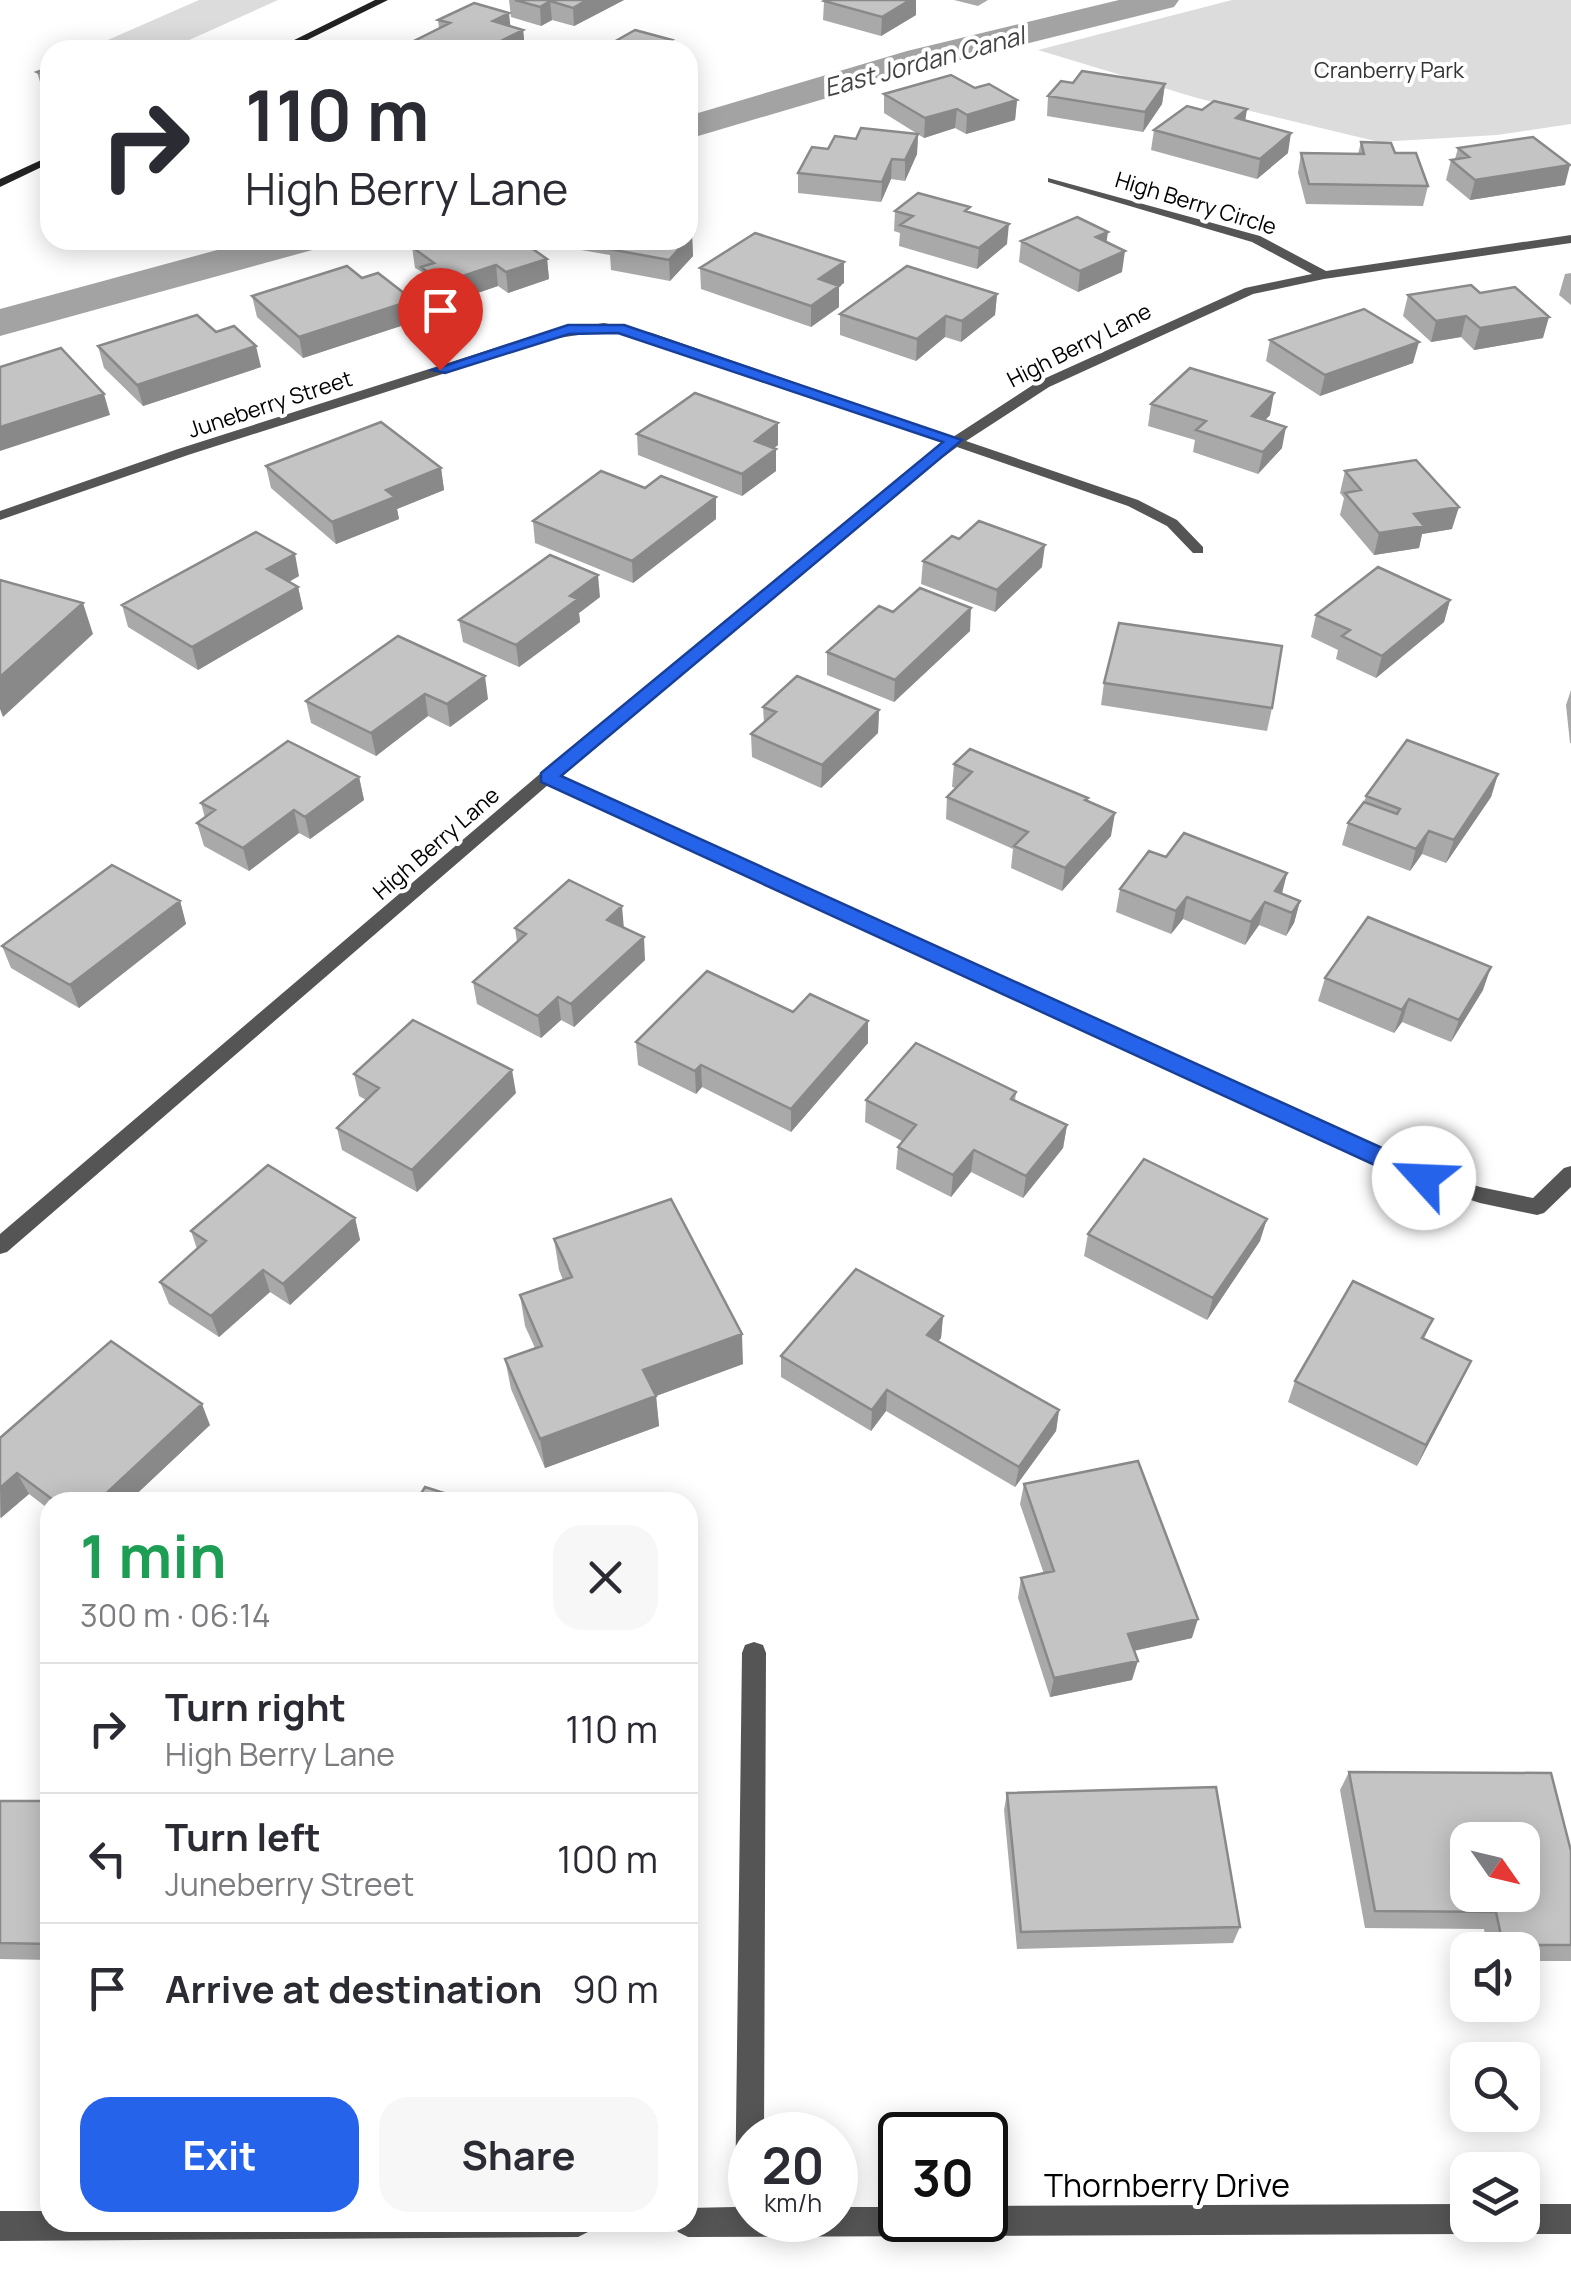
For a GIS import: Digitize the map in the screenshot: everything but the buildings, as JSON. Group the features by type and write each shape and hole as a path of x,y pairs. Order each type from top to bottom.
{"street":[{"path":"299,40 383,0"},
{"path":"0,183 40,164"},
{"name":"High Berry Circle","path":"1052,180 1256,240 1324,275"},
{"name":"High Berry Lane","path":"0,1246 548,777 954,440 1044,384 1249,291 1324,275 1571,240"},
{"name":"Juneberry Street","path":"0,516 201,446 587,326 634,332 1132,503 1172,524 1198,550"},
{"path":"548,777 1424,1178 1480,1195 1537,1206 1571,1174"},
{"path":"750,2112 754,1653"},
{"name":"Thornberry Drive","path":"858,2222 1450,2219"},
{"path":"1540,2219 1571,2219"},
{"name":"Thornberry Drive","path":"698,2222 728,2222"},
{"path":"0,2226 40,2226"}],"green space":[{"path":"199,0 278,0 189,40 108,40"},
{"name":"Cranberry Park","path":"1232,0 1571,0 1571,124 1497,135 1379,142 1197,98 1038,50"}],"waterway":[{"name":"East Jordan Canal","path":"698,125 920,59 1162,0"},
{"name":"East Jordan Canal","path":"0,323 265,250"}],"route":[{"path":"440,370 568,330 587,326 619,328 954,440 548,777 1424,1178"}]}
